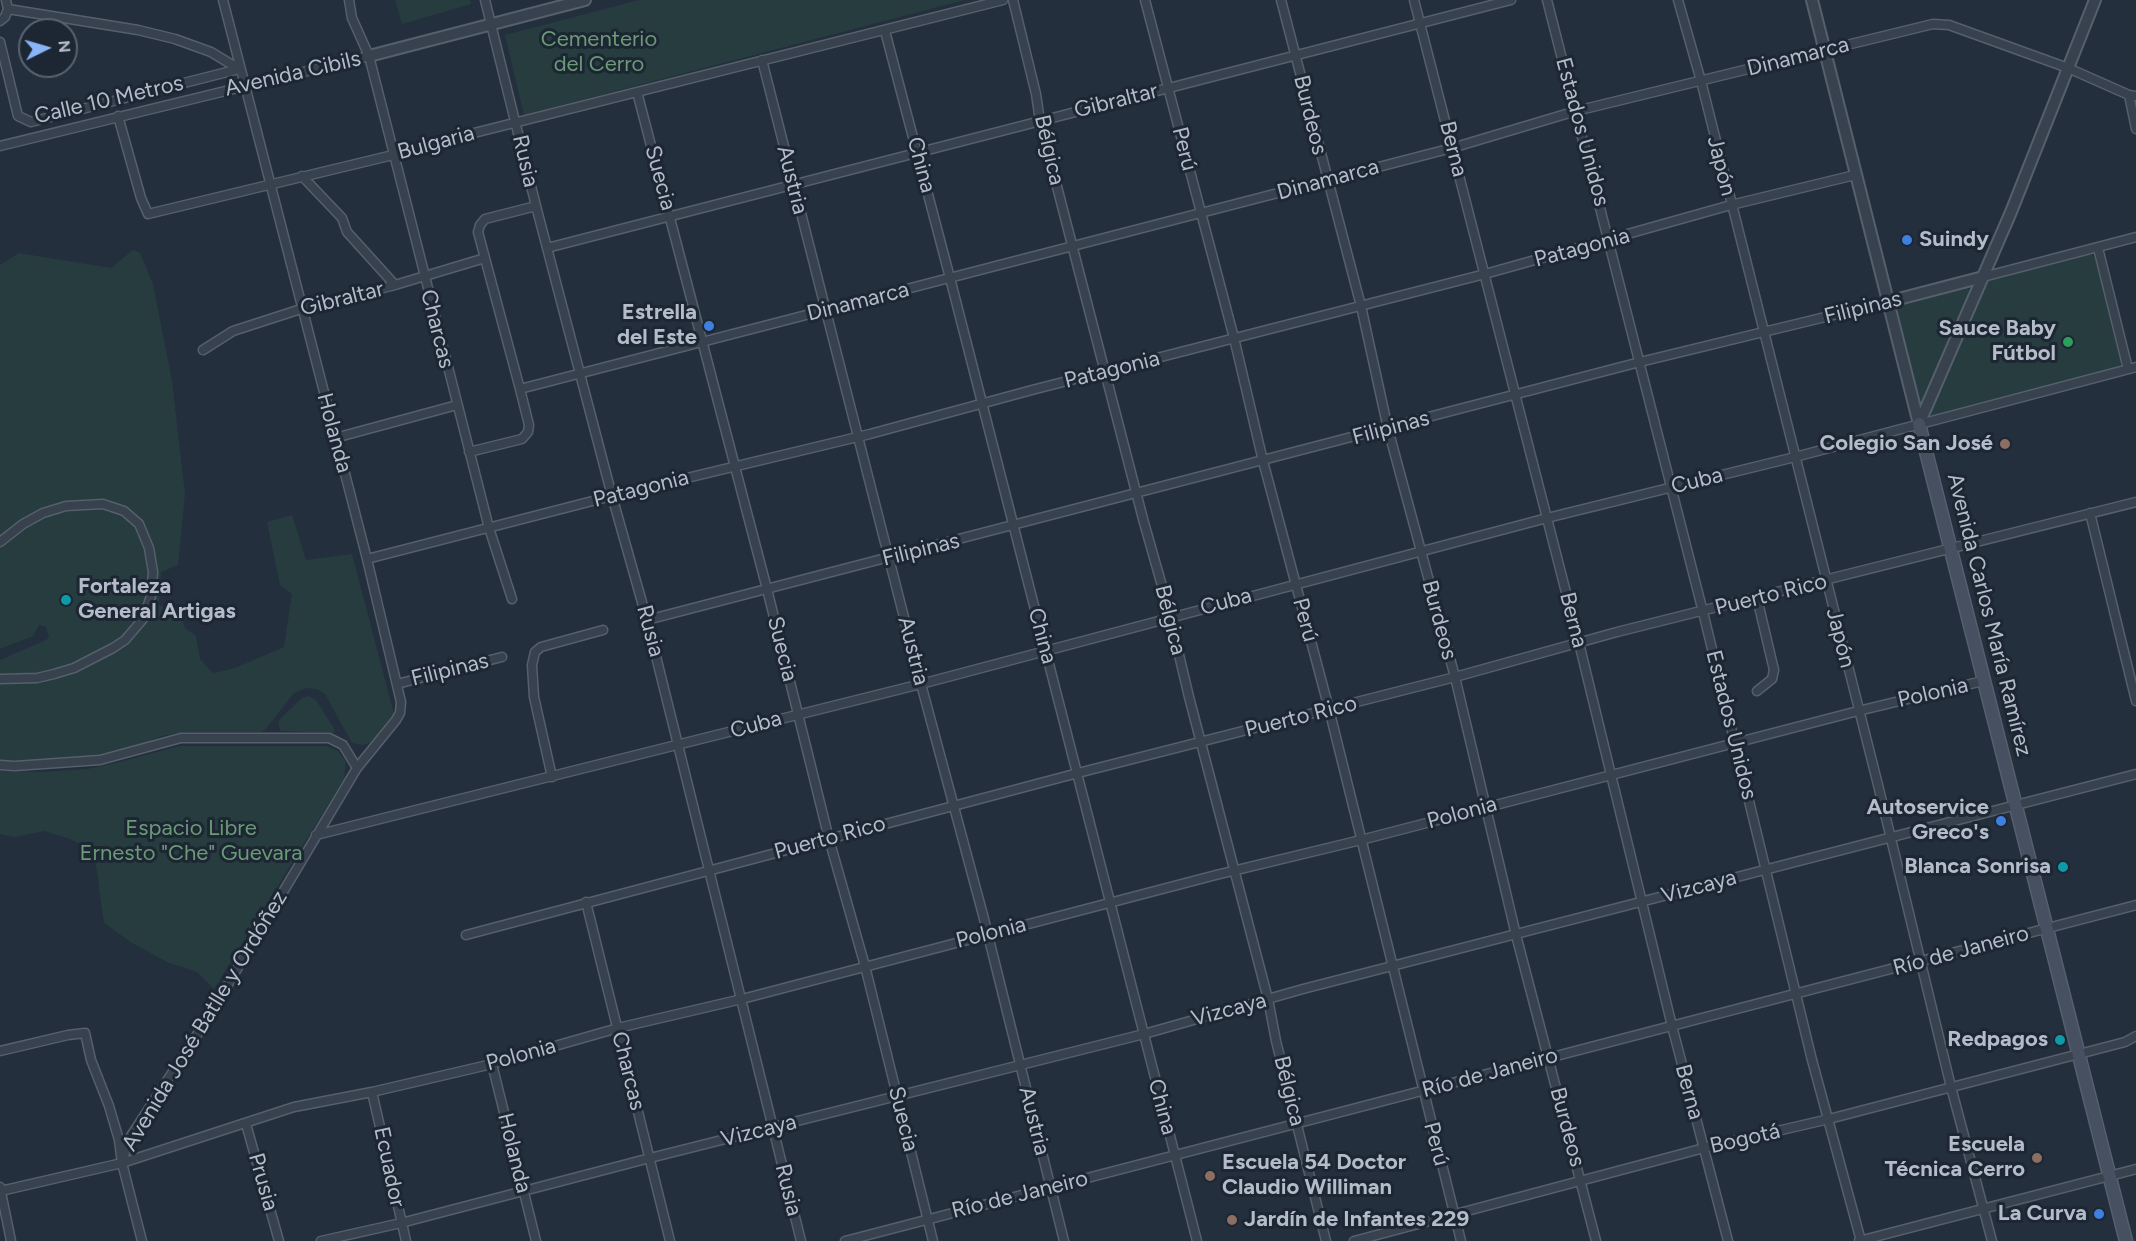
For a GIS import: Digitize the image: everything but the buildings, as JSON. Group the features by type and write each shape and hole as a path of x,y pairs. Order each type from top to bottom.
{"main road":[{"name":"Avenida Carlos María Ramírez","path":"1919,424 2126,1241"}],"street":[{"name":"Holanda","path":"223,0 367,559 401,702 398,717 357,768"},
{"name":"Charcas","path":"349,0 352,18 369,56 489,528 512,599"},
{"name":"Rusia","path":"485,0 536,206 647,620 801,1241"},
{"name":"Avenida Cibils","path":"0,146 369,56 585,0"},
{"name":"Bulgaria","path":"118,116 141,198 148,214 393,155 1003,0"},
{"name":"Bélgica","path":"1013,0 1036,94 1040,121 1268,999 1276,1041 1326,1241"},
{"name":"Perú","path":"1145,0 1329,709 1461,1241"},
{"name":"Burdeos","path":"1281,0 1361,306 1389,429 1455,677 1516,935 1596,1241"},
{"name":"Berna","path":"1414,0 1579,643 1641,902 1728,1241"},
{"name":"Gibraltar","path":"547,248 1511,0"},
{"name":"Estados Unidos","path":"1547,0 1610,241 1765,870 1860,1241"},
{"name":"Japón","path":"1678,0 1701,81 1951,1087 1992,1241"},
{"name":"Avenida Carlos María Ramírez","path":"1812,0 1919,424"},
{"path":"1919,424 2011,212 2096,0"},
{"path":"0,21 5,17 7,4 167,37 211,52 239,69"},
{"name":"Dinamarca","path":"520,389 1452,148 1576,111 1941,23 2068,68 2133,96"},
{"name":"China","path":"885,31 1197,1241"},
{"name":"Calle 10 Metros","path":"0,42 18,116 31,122 239,69"},
{"name":"Austria","path":"762,60 921,684 955,806 1064,1241"},
{"name":"Suecia","path":"637,92 767,589 829,838 865,966 933,1241"},
{"path":"2133,96 2136,129"},
{"name":"Patagonia","path":"367,559 982,404 1610,241 1731,205 1855,175"},
{"path":"302,176 342,218 347,232 395,285"},
{"path":"470,452 522,439 528,432 520,389 478,232 481,222 485,219 536,206"},
{"name":"Filipinas","path":"647,620 1640,362 1764,333 2136,237"},
{"path":"2098,248 2132,368"},
{"name":"Gibraltar","path":"203,350 233,331 301,309 424,277 485,258"},
{"name":"Cuba","path":"316,835 921,684 1420,551 1795,457 2132,368"},
{"path":"335,438 457,405"},
{"name":"Puerto Rico","path":"466,935 1579,643 2136,502"},
{"path":"0,542 23,524 43,513 77,504 115,507 124,511 139,524 149,548 153,572 148,609 138,626 125,640 101,655 67,670 38,678 0,679"},
{"path":"2090,513 2136,701"},
{"path":"1757,598 1774,670 1772,679 1757,691"},
{"path":"552,777 534,697 532,665 535,652 541,647 603,630"},
{"name":"Filipinas","path":"397,684 502,657"},
{"name":"Polonia","path":"1,1189 122,1163 294,1107 372,1092 492,1064 618,1028 742,999 1486,806 1983,681"},
{"path":"0,765 100,760 181,738 329,738 343,746 357,768"},
{"name":"Avenida José Batlle y Ordóñez","path":"122,1163 129,1139 206,1021 357,768"},
{"name":"Vizcaya","path":"321,1241 401,1223 523,1190 1144,1034 1268,999 2136,774"},
{"name":"Charcas","path":"586,902 670,1241"},
{"name":"Río de Janeiro","path":"845,1241 2136,905"},
{"path":"0,1051 68,1035 85,1034 91,1060 120,1140 122,1163 142,1241"},
{"name":"Bogotá","path":"1354,1241 1704,1148 1829,1119 2079,1054 2124,1042 2136,1036"},
{"name":"Holanda","path":"492,1064 536,1241"},
{"name":"Ecuador","path":"372,1092 406,1241"},
{"name":"Prusia","path":"246,1124 279,1241"},
{"path":"1860,1241 2136,1168"},
{"path":"1,1189 11,1241"}],"green space":[{"path":"395,0 470,0 471,4 402,24"},
{"name":"Cementerio del Cerro","path":"639,0 965,0 524,115 505,35"},
{"path":"133,250 140,253 153,284 172,381 185,494 178,565 161,572 159,605 181,616 185,628 196,636 200,659 213,673 235,668 284,647 292,594 280,585 267,522 292,515 306,560 352,554 396,722 372,742 363,745 352,743 325,694 317,689 306,688 294,693 265,730 260,732 185,732 162,736 131,748 95,756 52,760 0,760 0,683 35,683 68,673 141,627 154,603 156,584 146,530 131,511 113,502 92,499 65,503 0,538 0,265 19,253 111,268"},
{"path":"2090,254 2097,260 2122,361 2119,367 1934,417 1930,414 1987,281"},
{"path":"1967,287 1971,292 1923,404 1919,405 1894,308 1898,303"},
{"path":"81,505 110,508 126,516 140,534 146,548 150,582 143,615 112,644 69,667 46,674 0,675 0,660 49,637 46,627 39,625 33,636 0,649 0,548 28,525 45,516"},
{"path":"308,696 316,700 335,730 334,733 281,731 278,722 302,698"},
{"name":"Espacio Libre Ernesto \"Che\" Guevara","path":"179,746 326,746 338,751 346,762 344,779 214,989 197,972 167,962 132,943 104,923 94,851 70,839 45,831 14,837 0,834 0,771 43,772 87,769"}],"place":[{"name":"Suindy","path":"1907,240"},
{"name":"Estrella del Este","path":"709,326"},
{"name":"Sauce Baby Fútbol","path":"2068,342"},
{"name":"Colegio San José","path":"2005,444"},
{"name":"Fortaleza General Artigas","path":"66,600"},
{"name":"Autoservice Greco's","path":"2001,821"},
{"name":"Blanca Sonrisa","path":"2063,867"},
{"name":"Redpagos","path":"2060,1040"},
{"name":"Escuela Técnica Cerro","path":"2037,1158"},
{"name":"Escuela 54 Doctor Claudio Williman","path":"1210,1176"},
{"name":"La Curva","path":"2099,1214"},
{"name":"Jardín de Infantes 229","path":"1232,1220"}]}
